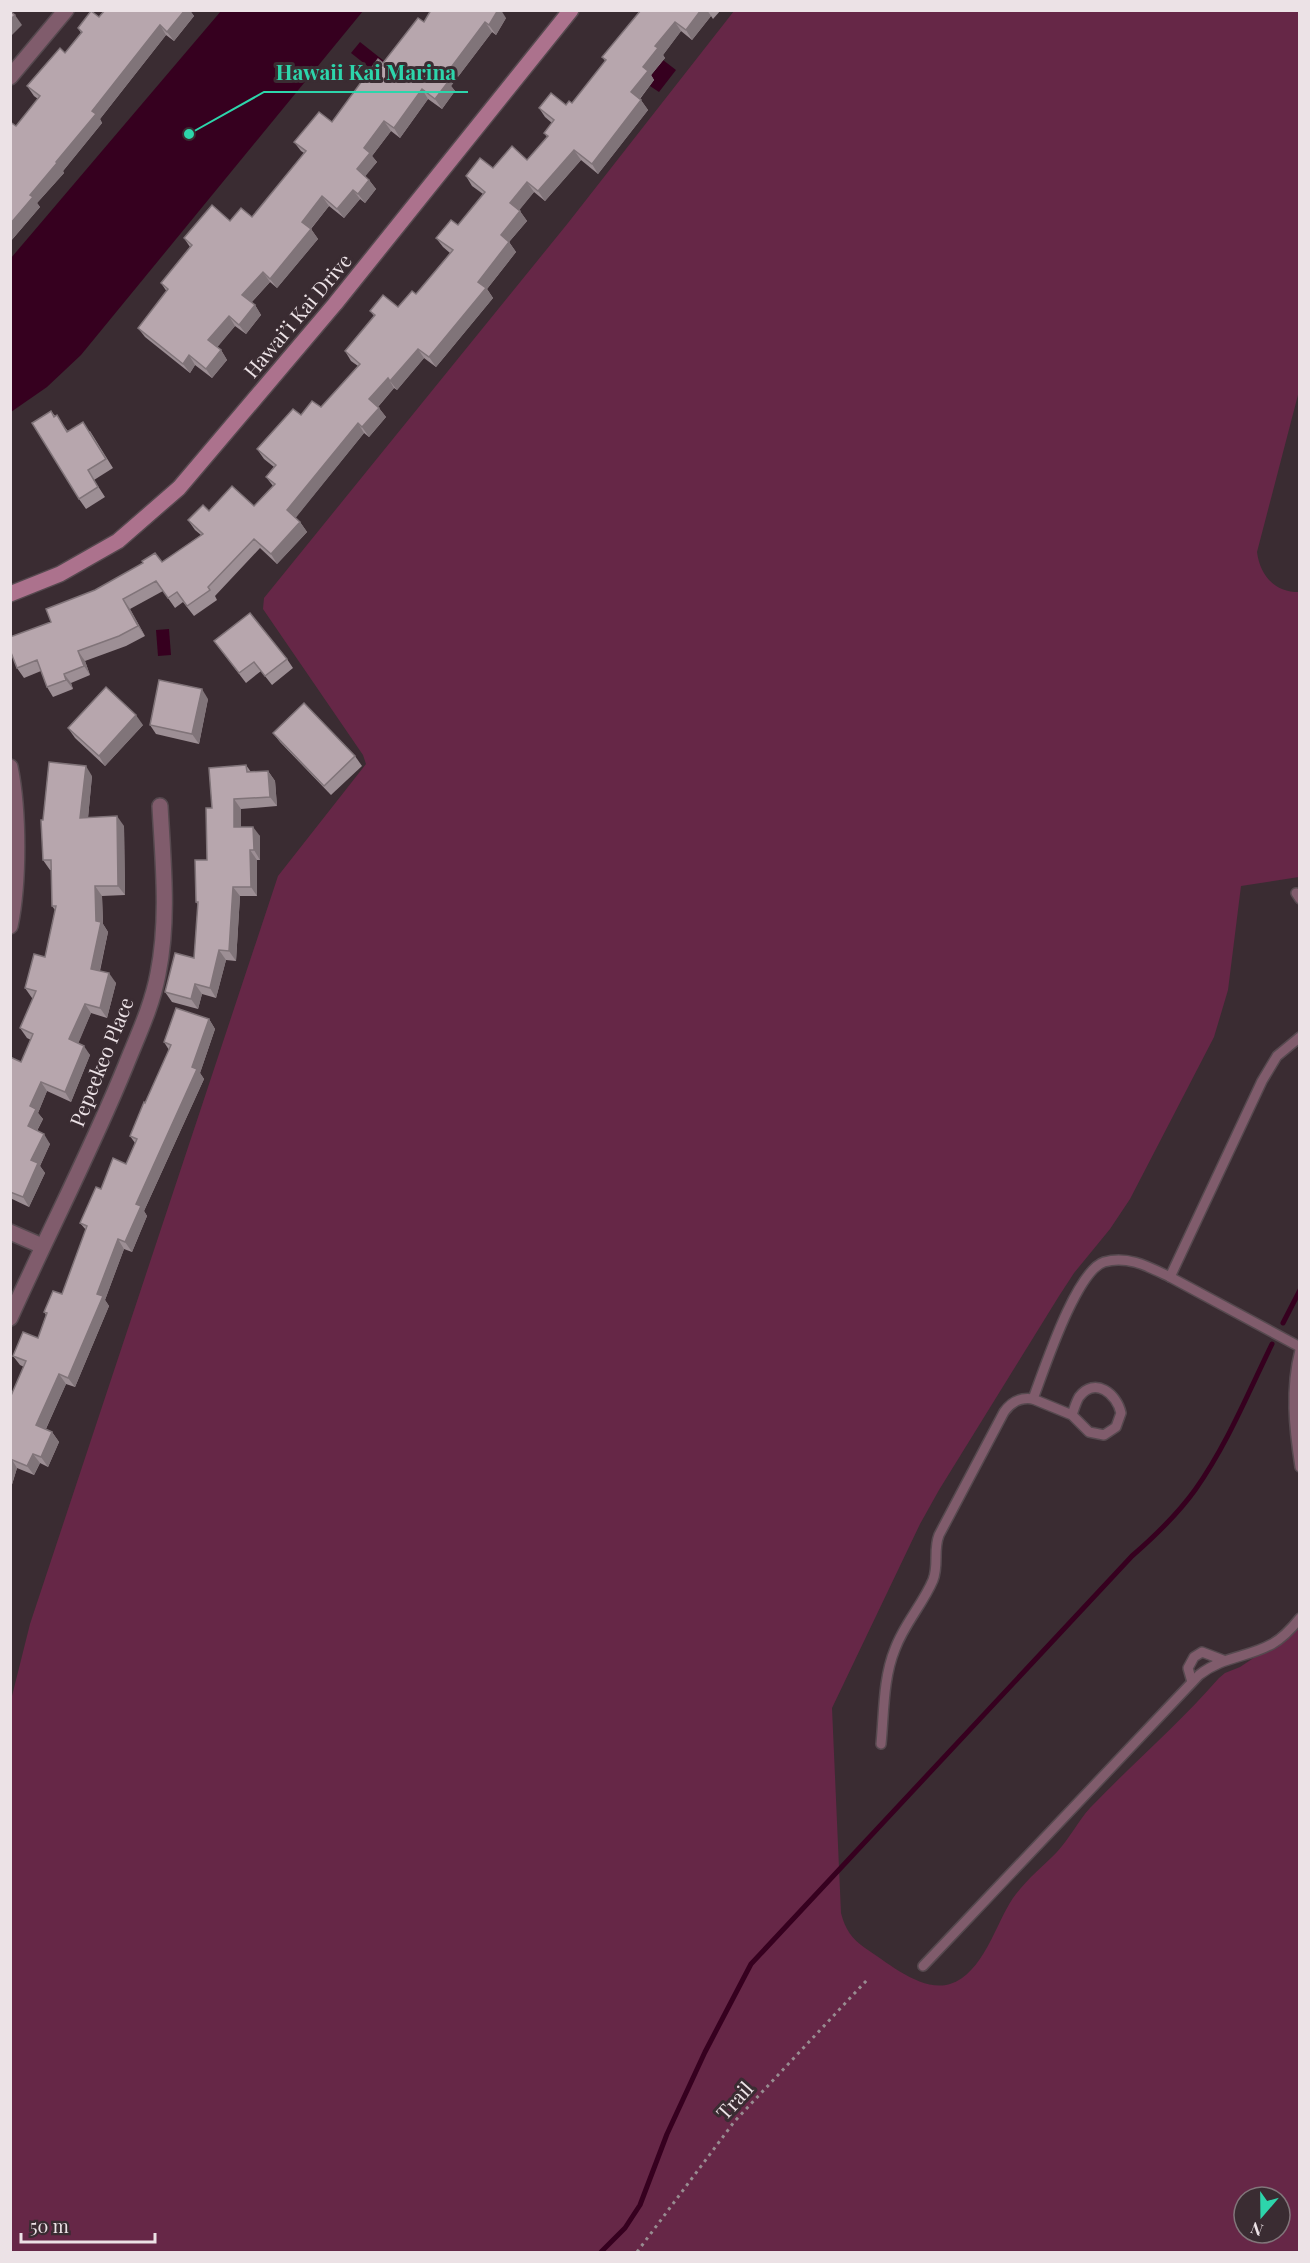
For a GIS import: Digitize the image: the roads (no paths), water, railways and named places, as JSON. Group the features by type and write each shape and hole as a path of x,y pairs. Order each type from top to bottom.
{"main road":[{"name":"Hawai’i Kai Drive","path":"10,594 60,574 118,541 149,516 184,482 335,304 571,10"}],"street":[{"path":"10,77 66,10"},
{"path":"10,767 14,785 16,876 10,926"},
{"name":"Pepeekeo Place","path":"10,1318 112,1098 146,1017 158,975 165,912 160,806"},
{"path":"10,1232 42,1246"}],"lane":[{"path":"1170,1277 1269,1069 1277,1056 1299,1037"},
{"path":"1033,1399 1076,1293 1089,1273 1103,1262 1130,1260 1145,1264 1170,1277 1299,1349 1293,1401 1294,1435 1299,1467"},
{"path":"881,1744 890,1662 899,1638 933,1581 937,1539 1004,1412 1014,1402 1026,1398 1033,1399 1072,1415 1089,1432 1104,1435 1116,1427 1121,1413 1117,1401 1107,1390 1092,1388 1080,1396 1072,1415"},
{"path":"923,1966 1192,1682 1208,1668 1223,1660 1245,1655 1273,1644 1299,1618"},
{"path":"1192,1682 1188,1668 1194,1657 1202,1652 1223,1660"}],"waterway":[{"path":"1283,1323 1300,1290"},
{"path":"601,2252 625,2228 640,2205 667,2134 705,2052 751,1964 1132,1556 1181,1508 1207,1473 1217,1455 1272,1344"}],"place":[{"name":"Hawaii Kai Marina","path":"189,134"}]}
